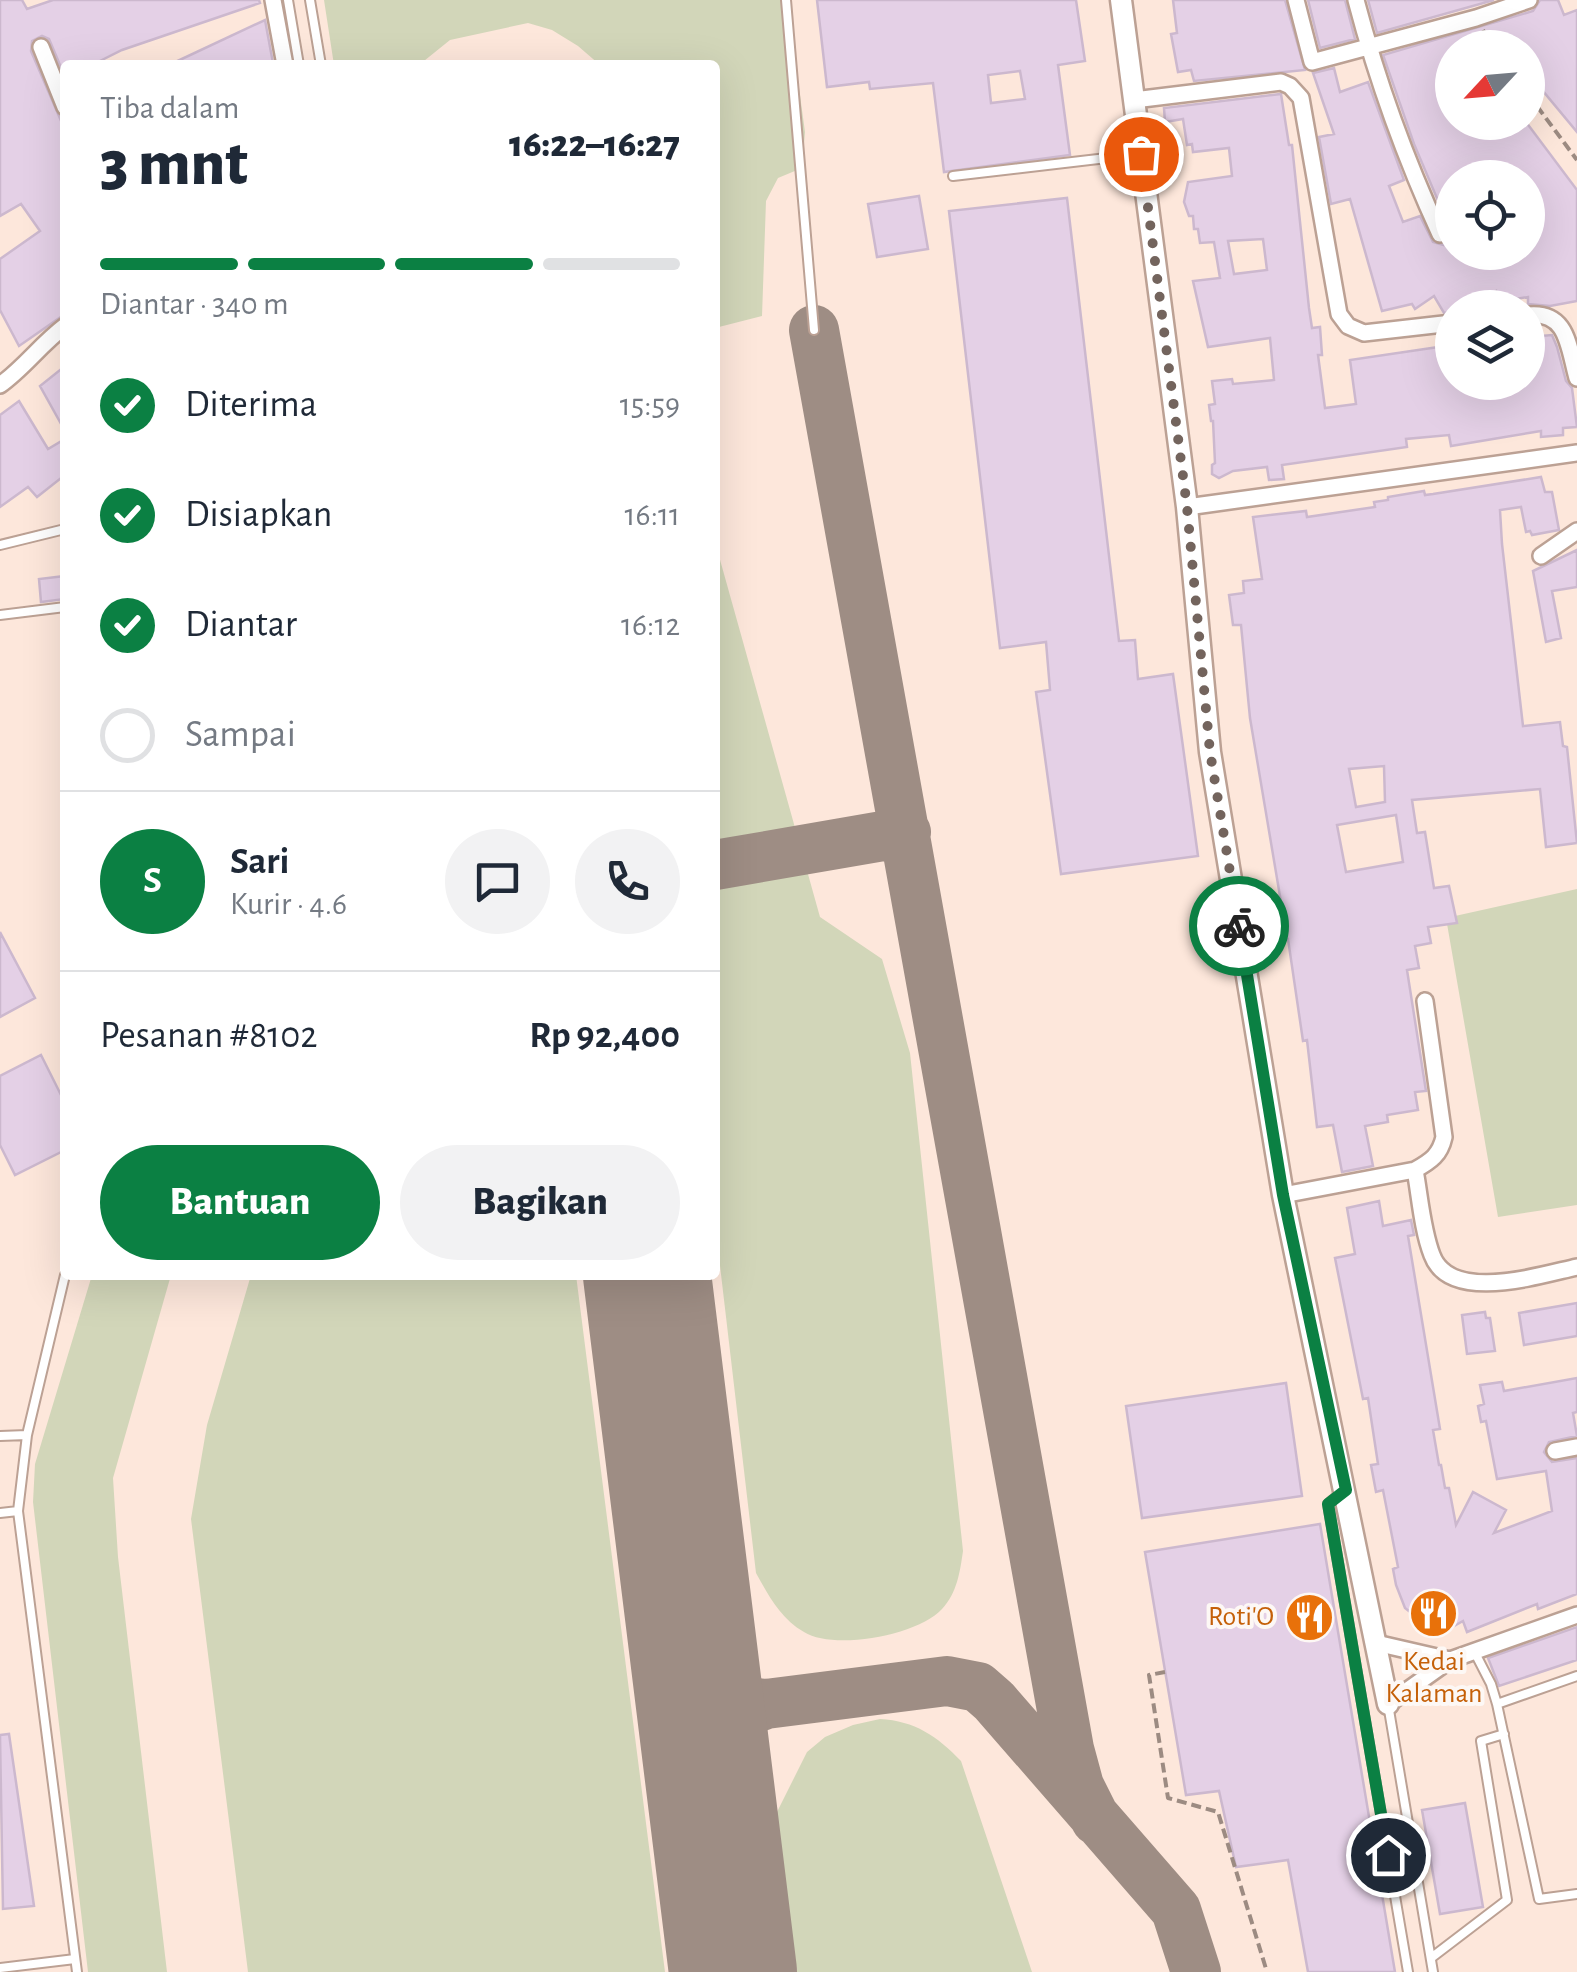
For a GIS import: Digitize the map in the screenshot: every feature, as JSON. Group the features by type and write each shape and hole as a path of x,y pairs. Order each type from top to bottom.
{"main road":[{"path":"1120,0 1187,507 1210,752 1283,1195 1388,1704"}],"street":[{"path":"274,0 285,60"},
{"path":"1296,0 1312,62 1529,0"},
{"path":"1356,0 1413,176 1435,223"},
{"path":"1468,0 1476,18"},
{"path":"41,47 60,94"},
{"path":"1134,100 1281,82 1290,86 1301,98 1339,314 1348,326 1364,333 1435,325"},
{"path":"1545,314 1554,318 1563,330 1577,378"},
{"path":"0,385 60,330"},
{"path":"1187,507 1577,453"},
{"path":"1541,556 1577,531"},
{"path":"1283,1195 1415,1170 1441,1150 1444,1137 1425,1002"},
{"path":"1415,1170 1432,1255 1456,1279 1464,1283 1501,1282 1577,1268"},
{"path":"1555,1451 1577,1447"},
{"path":"1388,1704 1450,1660 1577,1615"},
{"path":"1376,1642 1450,1660"}],"lane":[{"path":"288,0 298,60"},
{"path":"310,0 320,60"},
{"path":"786,0 814,330"},
{"path":"953,176 1141,154"},
{"path":"0,545 60,530"},
{"path":"0,615 60,609"},
{"path":"64,1280 27,1435 18,1510 76,1972"},
{"path":"0,1436 27,1435"},
{"path":"1346,1490 1328,1504 1408,1972"},
{"path":"0,1513 18,1510"},
{"path":"1474,1651 1497,1704 1540,1899 1577,1894"},
{"path":"1497,1704 1577,1676"},
{"path":"1388,1704 1433,1972"},
{"path":"1431,1958 1507,1900 1481,1742 1504,1734"},
{"path":"0,1968 75,1959"}],"path":[{"path":"1545,117 1577,160"},
{"path":"1165,1672 1149,1674 1168,1798 1218,1812 1267,1972"}],"green space":[{"path":"324,0 787,0 805,132 802,168 778,178 766,201 762,316 720,327 720,60 594,60 552,30 528,23 450,40 425,60 333,60"},
{"path":"720,560 820,917 882,959 910,1053 963,1551 954,1589 942,1609 896,1633 855,1640 818,1638 804,1632 776,1606 756,1573 720,1266"},
{"path":"1577,889 1577,1205 1498,1217 1446,918"},
{"path":"90,1280 170,1280 113,1478 118,1557 167,1972 88,1972 33,1502 35,1464"},
{"path":"250,1280 577,1280 665,1972 248,1972 191,1519 207,1425"},
{"path":"880,1719 925,1731 961,1761 1032,1972 797,1972 776,1814 807,1752 825,1737"}],"building":[{"path":"0,0 22,0 27,9 53,0 259,0 260,3 102,60 60,60 60,65 49,39 42,36 32,41 31,51 60,118 60,317 19,346 0,310 0,259 40,231 21,204 0,216"},
{"path":"817,0 1076,0 1085,61 1058,65 1070,155 944,172 933,83 870,89 869,82 827,87","holes":["1020,71 1025,99 991,103 988,75"]},
{"path":"1173,0 1285,0 1305,70 1194,81 1191,70 1178,72 1171,34 1177,33"},
{"path":"1308,0 1345,0 1355,39 1320,48"},
{"path":"1368,0 1494,0 1377,33"},
{"path":"1540,0 1558,0 1564,15 1577,10 1577,132 1545,93 1545,30 1468,30 1533,11"},
{"path":"265,20 272,60 180,60"},
{"path":"1435,40 1435,140 1540,140 1577,190 1577,301 1545,306 1545,290 1435,290 1435,298 1415,309 1412,304 1382,311 1350,199 1331,204 1319,137 1334,134 1313,73 1334,68 1340,92 1368,82 1404,180 1389,186 1403,222 1420,216 1435,243 1435,270 1545,270 1545,160 1435,160 1435,194 1383,55"},
{"path":"1281,94 1292,145 1312,328 1320,327 1322,355 1318,355 1325,408 1356,404 1350,360 1435,348 1435,400 1545,400 1545,336 1552,335 1566,381 1572,388 1577,427 1563,428 1563,435 1541,437 1541,431 1451,446 1449,435 1406,439 1407,447 1282,465 1284,479 1269,480 1267,467 1233,471 1219,478 1212,474 1212,381 1232,379 1233,384 1274,380 1270,338 1208,347 1193,281 1220,278 1214,242 1200,243 1193,216 1189,216 1184,202 1188,182 1232,176 1229,148 1193,152 1192,144 1187,145 1183,119 1165,122 1164,108","holes":["1263,239 1267,270 1234,274 1228,241"]},
{"path":"919,196 928,249 877,257 868,204"},
{"path":"1067,198 1119,641 1135,640 1138,679 1173,674 1198,856 1061,874 1036,692 1050,690 1046,642 1000,648 949,211"},
{"path":"60,370 60,422 40,386"},
{"path":"19,401 48,449 60,442 60,479 37,497 28,487 0,507 0,415"},
{"path":"1541,477 1545,492 1552,492 1559,530 1532,535 1526,532 1521,507 1500,510 1502,544 1523,726 1560,722 1563,746 1567,747 1577,843 1546,847 1540,789 1412,800 1417,833 1425,832 1434,888 1449,886 1457,923 1428,927 1431,943 1415,946 1419,968 1407,970 1426,1091 1415,1092 1418,1110 1387,1115 1388,1122 1365,1126 1373,1166 1342,1172 1333,1125 1317,1127 1307,1040 1303,1041 1288,939 1284,940 1284,920 1250,718 1241,625 1233,625 1229,595 1244,593 1243,581 1262,579 1253,517 1306,511 1307,517 1375,507 1374,502 1388,497","holes":["1384,766 1385,802 1356,807 1349,769","1396,815 1403,862 1346,872 1337,825"]},
{"path":"1577,550 1577,587 1552,591 1561,638 1546,642 1533,571"},
{"path":"60,577 60,600 41,602 39,579"},
{"path":"0,932 35,998 0,1017"},
{"path":"41,1055 60,1093 60,1152 15,1175 0,1145 0,1076"},
{"path":"1379,1201 1383,1226 1411,1220 1414,1235 1408,1236 1440,1429 1433,1430 1456,1525 1473,1492 1506,1510 1494,1533 1552,1511 1546,1471 1497,1479 1486,1421 1481,1422 1478,1406 1484,1404 1480,1385 1502,1382 1504,1391 1577,1378 1577,1412 1573,1413 1577,1436 1549,1442 1544,1452 1552,1462 1577,1458 1577,1594 1538,1609 1537,1604 1467,1632 1463,1621 1447,1630 1429,1627 1405,1608 1393,1569 1398,1567 1383,1490 1376,1492 1371,1465 1378,1464 1368,1398 1363,1399 1335,1258 1355,1254 1347,1208"},
{"path":"1577,1303 1577,1336 1524,1345 1519,1313"},
{"path":"1485,1312 1486,1318 1490,1318 1495,1351 1467,1354 1462,1315"},
{"path":"1286,1383 1302,1496 1142,1518 1126,1406"},
{"path":"1320,1524 1395,1972 1308,1972 1288,1860 1236,1867 1219,1791 1186,1795 1145,1552"},
{"path":"1577,1627 1577,1660 1499,1686 1488,1658"},
{"path":"9,1734 34,1906 3,1909 0,1735"},
{"path":"1465,1803 1483,1907 1440,1914 1422,1810"}],"taxiway":[{"path":"814,330 1069,1749 1079,1786 1096,1820"},
{"path":"720,864 906,832"},
{"path":"691,1633 701,1662 715,1684 749,1702 766,1704 947,1681 978,1687 1176,1910 1196,1972"},
{"path":"709,1779 714,1752 724,1731 740,1716 766,1704"}],"runway":[{"path":"648,1280 733,1972"}],"way so far":[{"path":"1141,154 1187,507 1210,752 1239,926"}],"place":[{"name":"Kedai Kalaman","path":"1434,1614"},
{"name":"Roti'O","path":"1309,1617"}],"route":[{"path":"1239,926 1283,1195 1346,1490 1328,1504 1388,1855"}]}
